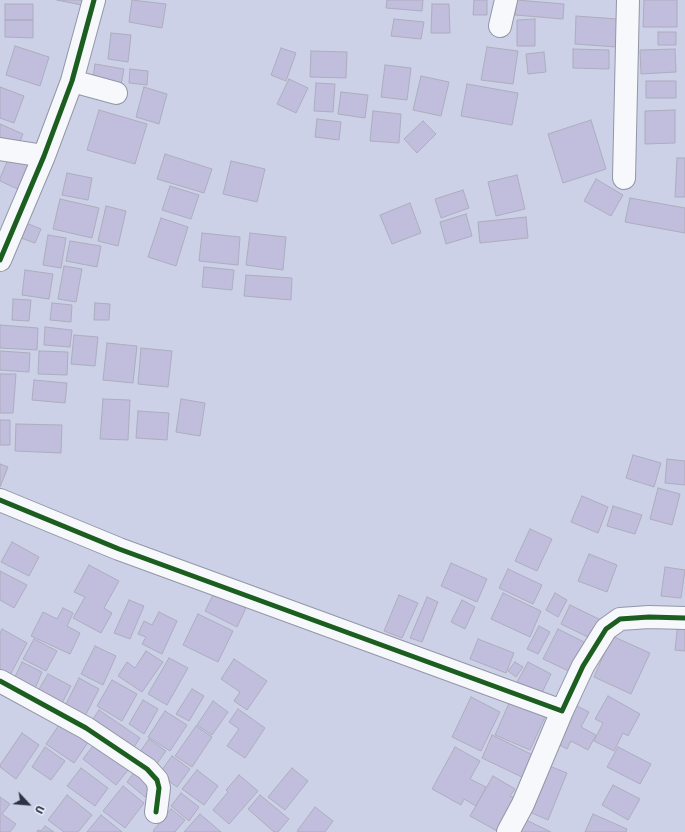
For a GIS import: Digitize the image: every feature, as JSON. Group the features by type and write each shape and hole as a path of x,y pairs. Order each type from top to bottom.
{"street":[{"path":"0,260 44,156 72,80 94,0"},
{"path":"500,26 506,0"},
{"path":"624,178 628,0"},
{"path":"72,80 116,93"},
{"path":"0,149 44,156"},
{"path":"0,500 119,549 562,711"},
{"path":"508,832 523,804 562,711 583,666 606,629 620,619 649,617 685,618"},
{"path":"0,681 86,728 147,769 157,780 159,788 156,812"}],"building":[{"path":"57,0 83,0 82,5"},
{"path":"132,0 166,4 162,28 129,22"},
{"path":"387,0 423,0 422,11 386,8"},
{"path":"474,0 487,0 487,15 473,15"},
{"path":"517,0 564,4 563,19 515,15"},
{"path":"644,0 677,0 677,27 643,27"},
{"path":"5,4 33,4 33,20 5,20"},
{"path":"432,4 449,4 450,33 431,33"},
{"path":"576,16 618,19 616,47 575,44"},
{"path":"394,19 424,22 421,39 391,36"},
{"path":"535,19 535,46 517,46 517,20"},
{"path":"5,20 33,20 33,38 5,37"},
{"path":"658,32 676,32 676,45 658,45"},
{"path":"111,33 131,35 128,62 108,59"},
{"path":"15,46 49,57 40,86 6,75"},
{"path":"487,47 518,51 513,84 481,80"},
{"path":"281,48 296,53 286,81 271,75"},
{"path":"573,49 609,50 609,69 573,68"},
{"path":"675,49 676,72 641,74 640,50"},
{"path":"311,51 347,52 346,78 310,77"},
{"path":"544,52 546,72 528,74 526,54"},
{"path":"95,64 124,69 120,90 92,85"},
{"path":"385,65 411,68 407,100 381,97"},
{"path":"130,69 148,71 147,85 129,83"},
{"path":"421,76 449,82 441,116 413,110"},
{"path":"289,79 308,88 296,113 277,104"},
{"path":"646,81 676,81 676,98 646,98"},
{"path":"316,83 335,84 333,112 314,111"},
{"path":"467,84 518,93 512,125 461,116"},
{"path":"0,87 24,96 14,123 0,118"},
{"path":"144,87 167,94 159,124 136,117"},
{"path":"341,92 368,95 365,118 338,114"},
{"path":"99,110 147,124 135,164 87,150"},
{"path":"675,110 675,143 645,144 645,111"},
{"path":"373,111 401,114 399,143 370,141"},
{"path":"317,119 341,122 339,140 315,137"},
{"path":"591,120 606,169 563,183 548,134"},
{"path":"423,121 436,134 417,153 404,139"},
{"path":"0,124 23,134 18,146 0,139"},
{"path":"165,154 212,169 204,193 157,179"},
{"path":"10,155 33,165 22,191 0,181"},
{"path":"677,158 685,158 685,197 675,197"},
{"path":"231,161 265,169 257,202 223,194"},
{"path":"67,173 92,178 88,200 62,195"},
{"path":"517,175 525,209 496,216 488,182"},
{"path":"596,179 623,195 611,216 584,201"},
{"path":"170,186 199,195 191,219 162,210"},
{"path":"463,190 469,208 441,218 435,199"},
{"path":"630,198 685,208 685,233 625,222"},
{"path":"60,199 99,208 92,238 53,229"},
{"path":"410,203 421,233 392,244 380,215"},
{"path":"106,206 126,211 118,246 98,241"},
{"path":"466,214 472,236 446,244 440,222"},
{"path":"526,217 528,238 480,243 478,222"},
{"path":"161,218 188,227 176,266 148,257"},
{"path":"26,223 41,229 35,243 21,238"},
{"path":"202,233 240,237 238,265 199,261"},
{"path":"250,233 286,237 283,270 246,265"},
{"path":"48,235 66,238 61,268 43,265"},
{"path":"70,241 101,246 97,267 66,261"},
{"path":"64,266 82,269 76,302 58,299"},
{"path":"204,267 234,270 232,290 202,287"},
{"path":"25,270 53,274 49,299 22,295"},
{"path":"246,275 292,278 291,300 244,296"},
{"path":"13,299 31,300 29,321 12,320"},
{"path":"52,303 72,305 71,322 50,320"},
{"path":"95,303 110,304 109,320 94,320"},
{"path":"0,325 38,328 37,350 0,348"},
{"path":"45,327 72,330 70,347 44,345"},
{"path":"74,335 98,337 95,366 71,364"},
{"path":"107,343 137,346 133,383 103,380"},
{"path":"141,348 172,351 168,387 138,384"},
{"path":"0,351 30,353 29,372 0,370"},
{"path":"39,351 68,352 67,375 38,374"},
{"path":"0,374 16,374 13,413 0,413"},
{"path":"34,380 67,383 65,403 32,400"},
{"path":"103,399 130,400 128,440 100,439"},
{"path":"181,399 205,403 200,436 176,432"},
{"path":"138,411 169,413 167,440 136,438"},
{"path":"0,420 10,420 10,445 0,445"},
{"path":"16,424 62,425 61,453 15,451"},
{"path":"633,455 661,463 654,487 626,478"},
{"path":"667,459 685,461 685,485 665,483"},
{"path":"0,464 8,467 0,487"},
{"path":"658,488 680,494 672,525 650,519"},
{"path":"582,496 608,507 598,533 571,522"},
{"path":"613,506 642,515 635,534 607,526"},
{"path":"530,529 552,539 537,571 515,561"},
{"path":"12,542 39,557 29,576 1,562"},
{"path":"589,554 617,565 607,592 578,581"},
{"path":"451,563 487,579 477,602 441,586"},
{"path":"89,565 119,581 104,608 112,613 101,633 73,618 85,597 74,592"},
{"path":"665,567 685,570 681,598 661,596"},
{"path":"508,569 542,585 533,604 499,588"},
{"path":"0,571 27,585 14,608 0,600"},
{"path":"214,593 246,608 237,627 205,611"},
{"path":"503,593 541,611 530,637 491,619"},
{"path":"555,593 567,600 558,617 546,610"},
{"path":"399,595 418,603 402,638 384,631"},
{"path":"427,597 438,602 422,642 410,638"},
{"path":"129,600 144,606 130,639 114,633"},
{"path":"462,600 475,607 465,629 451,622"},
{"path":"570,605 603,621 594,640 561,624"},
{"path":"63,608 73,613 67,626 80,633 70,654 31,636 43,612 57,619"},
{"path":"159,612 177,621 162,654 142,644 146,637 138,634 144,621 152,625"},
{"path":"198,614 233,631 218,662 183,645"},
{"path":"678,622 685,623 685,651 675,650"},
{"path":"539,626 550,632 538,654 527,649"},
{"path":"2,629 27,643 8,679 0,675 0,633"},
{"path":"558,629 588,644 573,673 543,659"},
{"path":"612,636 650,653 631,694 594,677"},
{"path":"34,639 57,651 46,671 23,659"},
{"path":"478,639 514,653 506,673 470,659"},
{"path":"95,646 116,656 103,685 81,674"},
{"path":"146,651 163,662 142,692 118,676 127,662 135,668"},
{"path":"169,658 188,668 167,705 148,694"},
{"path":"234,659 267,681 247,710 234,701 240,692 221,679"},
{"path":"22,662 42,672 34,691 13,681"},
{"path":"515,662 523,667 516,677 508,671"},
{"path":"528,662 551,674 540,697 516,684"},
{"path":"48,674 71,686 60,707 36,694"},
{"path":"79,678 99,689 84,718 64,708"},
{"path":"112,680 137,694 122,721 97,706"},
{"path":"192,689 204,696 189,721 176,714"},
{"path":"608,696 640,714 628,736 623,733 614,751 594,741 603,723 595,719"},
{"path":"471,697 500,712 481,751 452,737"},
{"path":"143,700 158,709 144,734 129,724"},
{"path":"213,701 228,712 212,735 197,725"},
{"path":"510,701 545,717 530,750 495,735"},
{"path":"573,704 589,712 581,727 596,735 588,750 571,741 567,749 554,742"},
{"path":"238,709 265,728 245,758 227,746 239,729 229,722"},
{"path":"99,710 140,738 130,753 89,725"},
{"path":"165,711 187,725 170,751 148,737"},
{"path":"63,719 91,738 74,763 46,744"},
{"path":"196,726 212,737 192,767 175,756"},
{"path":"22,733 39,745 16,779 0,767 0,765"},
{"path":"492,735 537,757 526,779 482,758"},
{"path":"99,738 133,764 116,785 83,759"},
{"path":"149,739 166,751 156,765 139,753"},
{"path":"45,747 65,761 51,780 32,767"},
{"path":"455,747 480,761 470,779 486,787 476,806 464,799 461,805 432,789"},
{"path":"618,747 651,764 640,784 607,767"},
{"path":"172,756 190,769 177,787 159,774"},
{"path":"547,765 567,773 548,820 527,811"},
{"path":"81,768 108,788 95,806 67,786"},
{"path":"292,768 308,781 285,810 268,797"},
{"path":"137,769 156,784 145,797 127,782"},
{"path":"197,770 218,786 204,805 182,789"},
{"path":"239,775 258,791 229,824 213,810 228,792 226,790"},
{"path":"493,776 515,789 510,796 517,799 499,832 470,816"},
{"path":"613,785 640,799 628,820 602,805"},
{"path":"123,786 144,803 125,828 103,811"},
{"path":"181,793 199,807 189,821 171,806"},
{"path":"67,795 92,815 78,832 64,832 48,820"},
{"path":"260,795 289,819 278,832 274,832 248,809"},
{"path":"0,797 10,804 2,814 16,824 10,832 0,832"},
{"path":"315,807 333,821 325,832 297,831"},
{"path":"171,809 185,820 175,832 154,832 153,831"},
{"path":"200,814 221,832 184,832"},
{"path":"593,814 627,829 626,832 585,832"},
{"path":"101,815 122,832 87,832"},
{"path":"524,819 551,832 518,832"},
{"path":"45,826 54,832 37,832 38,830 41,831"}],"cycle path":[{"path":"0,260 44,156 72,81 94,0"},
{"path":"0,500 119,549 562,711 583,666 606,629 620,619 649,617 685,618"},
{"path":"0,681 86,728 147,769 157,780 159,788 156,812"}]}
